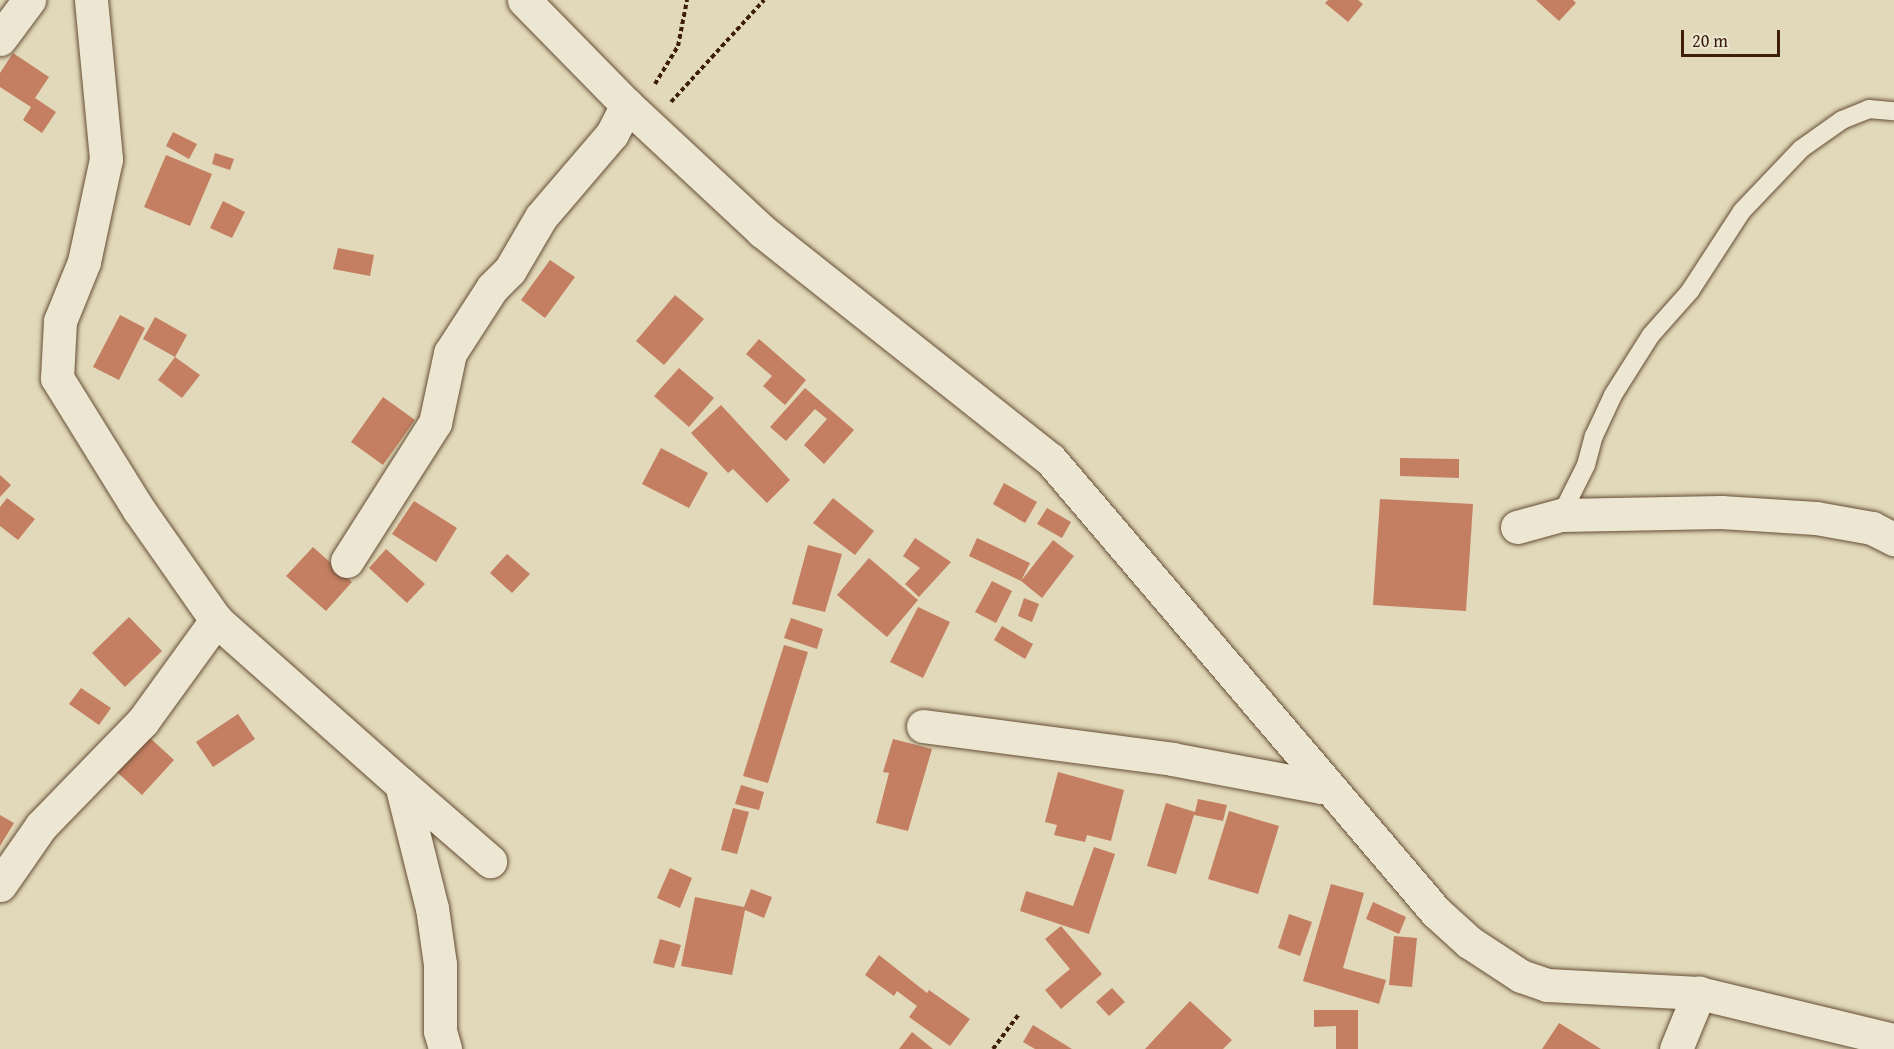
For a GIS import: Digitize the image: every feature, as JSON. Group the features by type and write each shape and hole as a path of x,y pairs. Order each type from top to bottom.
{"street":[{"path":"0,39 29,0"},
{"path":"91,0 106,159 84,262 60,321 57,378 139,510 216,620 490,861"},
{"path":"524,0 638,115 762,231 1050,459 1436,912 1476,947 1521,976 1547,985 1699,993 1894,1040"},
{"path":"347,561 435,423 450,353 492,288 510,270 541,216 612,134 638,115"},
{"path":"1516,527 1561,515 1721,512 1816,518 1872,528 1894,539"},
{"path":"0,885 41,826 143,721 216,620"},
{"path":"923,726 1172,759 1321,787 1326,783"},
{"path":"401,784 432,908 440,964 440,1031 445,1049"},
{"path":"1676,1049 1699,993"}],"lane":[{"path":"1561,515 1586,465 1594,436 1613,395 1651,335 1690,291 1742,211 1801,149 1842,120 1869,109 1894,111"}],"path":[{"path":"638,115 678,46 687,0"},
{"path":"638,115 764,0"},
{"path":"993,1049 1018,1014"}],"building":[{"path":"1328,0 1358,0 1363,4 1348,22 1325,3"},
{"path":"1536,0 1573,0 1576,3 1559,21"},
{"path":"13,53 49,77 35,98 56,112 42,133 23,120 31,107 0,87 0,73"},
{"path":"173,132 197,144 189,159 166,146"},
{"path":"215,153 234,159 230,170 212,164"},
{"path":"166,155 212,174 190,226 144,207"},
{"path":"223,201 245,212 232,238 210,228"},
{"path":"338,248 374,255 370,276 333,269"},
{"path":"550,260 575,277 545,318 521,300"},
{"path":"675,295 704,319 664,365 636,341"},
{"path":"120,315 145,328 119,380 93,367"},
{"path":"155,317 187,335 175,357 143,339"},
{"path":"759,339 806,380 785,405 763,386 772,376 746,354"},
{"path":"175,357 200,375 182,398 158,380"},
{"path":"679,368 714,398 689,427 654,396"},
{"path":"805,388 854,430 824,464 804,445 827,419 815,409 786,441 770,427"},
{"path":"383,397 415,420 383,465 351,442"},
{"path":"721,405 790,480 767,503 733,469 728,473 691,433"},
{"path":"661,448 708,473 689,508 642,484"},
{"path":"1400,458 1459,459 1459,478 1400,476"},
{"path":"0,475 11,485 0,497"},
{"path":"1004,483 1037,502 1025,523 993,504"},
{"path":"7,498 35,519 18,540 0,526 0,507"},
{"path":"833,498 874,531 855,555 813,523"},
{"path":"1380,499 1473,504 1466,611 1373,605"},
{"path":"414,501 457,528 436,562 392,534"},
{"path":"1047,508 1071,522 1062,538 1037,524"},
{"path":"915,538 951,562 919,597 905,584 920,568 903,556"},
{"path":"977,538 1030,563 1021,581 969,556"},
{"path":"1053,540 1074,556 1042,598 1021,581"},
{"path":"808,545 842,554 825,612 792,604"},
{"path":"313,547 352,582 326,611 286,576"},
{"path":"386,549 425,584 407,603 369,568"},
{"path":"507,554 530,574 512,593 490,573"},
{"path":"869,558 918,600 887,637 837,595"},
{"path":"992,581 1012,591 996,623 975,612"},
{"path":"1024,598 1039,604 1032,622 1018,616"},
{"path":"918,607 950,622 923,678 890,662"},
{"path":"129,617 162,651 125,687 92,653"},
{"path":"791,618 823,629 817,649 784,638"},
{"path":"1002,626 1033,644 1025,659 994,640"},
{"path":"784,645 808,652 768,783 743,776"},
{"path":"81,688 111,708 99,725 69,704"},
{"path":"238,714 255,739 213,767 196,742"},
{"path":"149,737 174,760 142,795 117,772"},
{"path":"893,739 932,749 908,831 876,823 889,773 883,772"},
{"path":"1058,772 1124,790 1111,841 1087,835 1085,842 1054,835 1057,825 1045,822"},
{"path":"741,785 764,792 759,810 735,804"},
{"path":"1198,799 1227,805 1223,821 1194,815 1176,874 1147,866 1166,803 1195,812"},
{"path":"733,808 749,812 737,854 721,850"},
{"path":"1229,811 1279,826 1258,894 1208,879"},
{"path":"0,815 14,823 0,846"},
{"path":"1094,847 1115,854 1089,934 1020,911 1026,891 1073,906"},
{"path":"670,868 692,878 680,908 657,898"},
{"path":"1331,884 1364,893 1343,968 1386,980 1379,1004 1303,981"},
{"path":"751,889 772,897 764,918 745,910 732,975 681,966 695,897 744,907"},
{"path":"1373,902 1406,917 1399,934 1366,919"},
{"path":"1289,914 1312,922 1300,956 1278,948"},
{"path":"1061,926 1102,974 1061,1009 1045,990 1070,969 1045,939"},
{"path":"1394,936 1417,938 1412,987 1389,985"},
{"path":"660,939 681,945 674,968 653,963"},
{"path":"879,955 927,993 929,990 970,1019 950,1046 909,1017 917,1006 897,991 894,996 865,975"},
{"path":"1112,988 1125,1002 1109,1016 1096,1002"},
{"path":"1190,1001 1232,1040 1223,1049 1145,1049"},
{"path":"1314,1010 1358,1010 1358,1049 1336,1049 1336,1026 1314,1027"},
{"path":"1559,1023 1601,1049 1542,1049"},
{"path":"1033,1025 1072,1049 1035,1049 1023,1042"},
{"path":"912,1032 933,1049 899,1049"}]}
